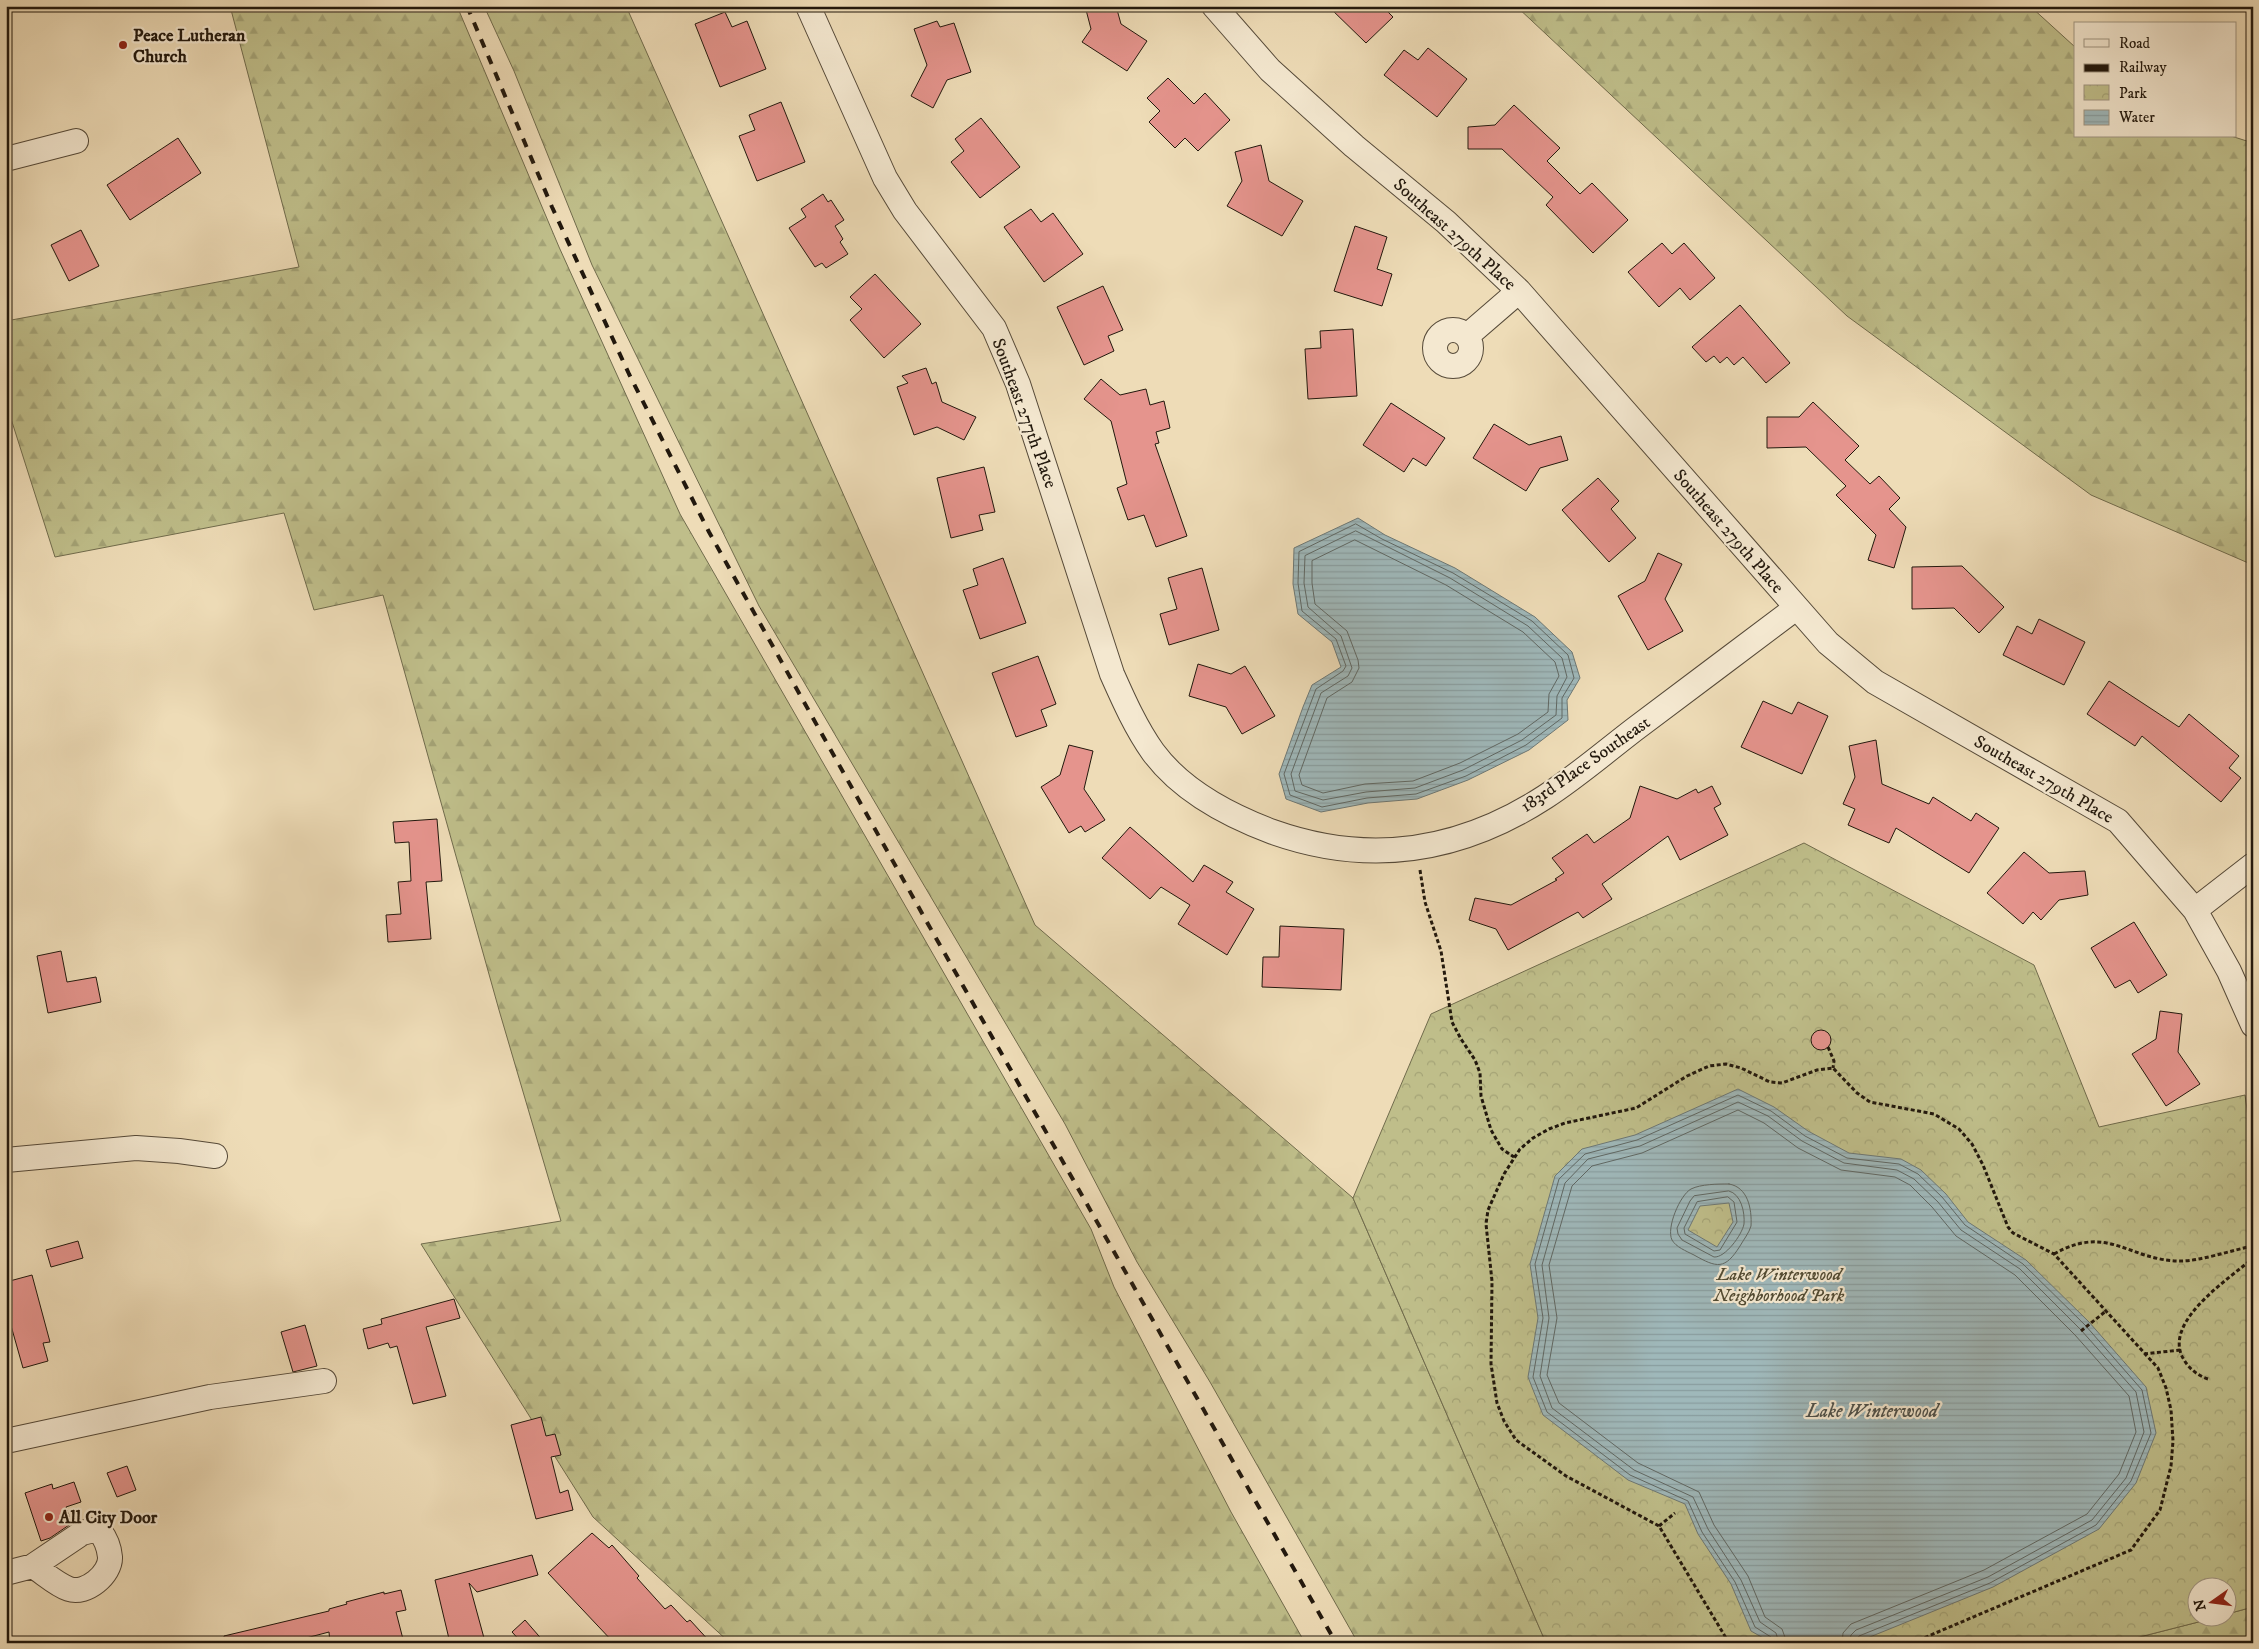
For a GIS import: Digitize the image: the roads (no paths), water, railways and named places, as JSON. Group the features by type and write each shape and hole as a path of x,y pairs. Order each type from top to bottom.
{"street":[{"name":"Southeast 279th Place","path":"1214,6 1270,70 1354,146 1446,222 1519,291 1828,643 1875,682 2118,821 2195,910 2229,971 2250,1014 2253,1025"},
{"name":"Southeast 277th Place","path":"815,8 885,178 905,211 994,328 1018,384 1112,674 1130,715 1154,753 1180,779 1205,799"},
{"path":"6,159 76,141"},
{"path":"1467,336 1519,291"},
{"name":"183rd Place Southeast","path":"1205,799 1255,825 1294,839 1333,849 1382,851 1416,848 1466,837 1545,797 1796,608"},
{"path":"2195,910 2253,865"},
{"path":"6,1160 136,1148 215,1156"},
{"path":"6,1441 210,1397 324,1381"},
{"path":"6,1573 32,1566"}],"water":[{"path":"1358,518 1385,535 1455,568 1535,617 1572,652 1580,678 1567,700 1568,720 1529,750 1468,780 1417,799 1368,803 1321,812 1286,799 1279,774 1312,685 1341,667 1332,642 1298,614 1293,584 1294,548"},
{"name":"Lake Winterwood","path":"1738,1089 1774,1107 1808,1131 1849,1153 1901,1159 1921,1170 1946,1194 1968,1222 2026,1260 2089,1322 2146,1387 2156,1433 2136,1483 2099,1529 1993,1587 1855,1643 1772,1643 1751,1631 1731,1584 1698,1534 1685,1504 1628,1480 1543,1415 1528,1377 1538,1318 1530,1264 1555,1176 1582,1149 1635,1135","holes":["1729,1203 1733,1222 1717,1247 1688,1230 1700,1206"]}],"railway":[{"path":"467,6 552,207 629,374 709,532 928,924 1336,1643"}],"place":[{"name":"Peace Lutheran Church","path":"123,45"},
{"name":"All City Door","path":"49,1517"}],"park label":[{"name":"Lake Winterwood Neighborhood Park","path":"1779,1284"}]}
